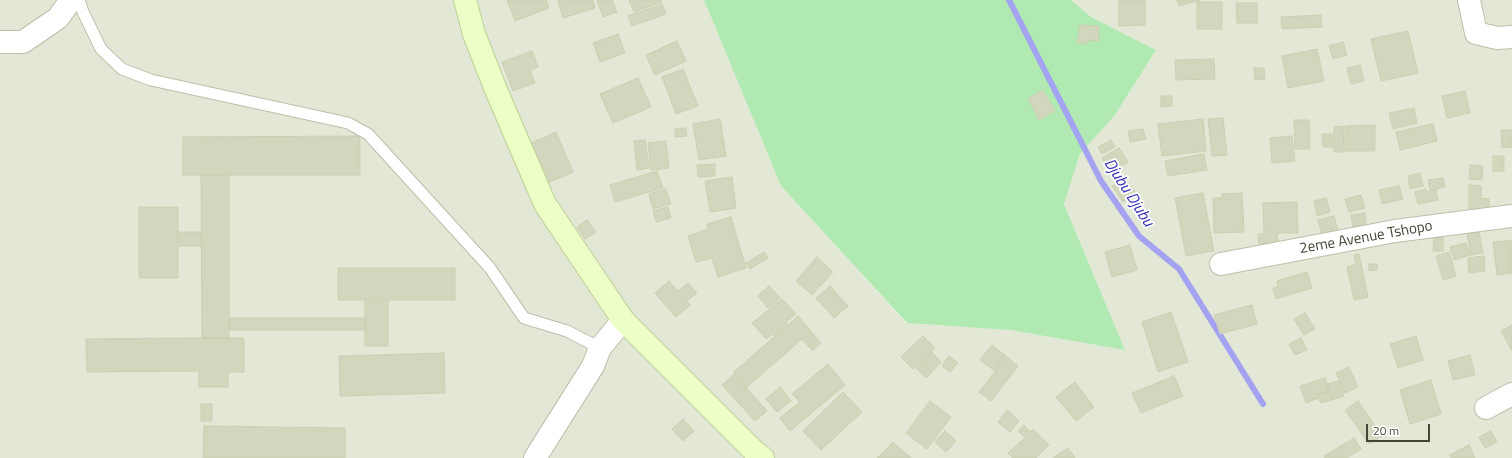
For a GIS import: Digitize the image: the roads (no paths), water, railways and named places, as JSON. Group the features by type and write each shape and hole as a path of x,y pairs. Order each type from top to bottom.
{"street":[{"path":"0,42 23,42 58,18 71,0"},
{"path":"465,0 474,34 496,90 545,204 623,320 753,450 763,458"},
{"path":"1469,0 1476,33 1497,38 1512,37"},
{"name":"2eme Avenue Tshopo","path":"1221,264 1395,230 1512,216"},
{"path":"535,458 593,366 600,348 623,320"},
{"path":"1486,408 1512,394"}],"lane":[{"path":"79,0 83,12 101,49 122,69 151,80 348,123 368,134 490,268 524,318 567,331 600,348"}],"waterway":[{"name":"Djubu Djubu","path":"1009,0 1101,181 1139,236 1179,269 1263,404"}]}
